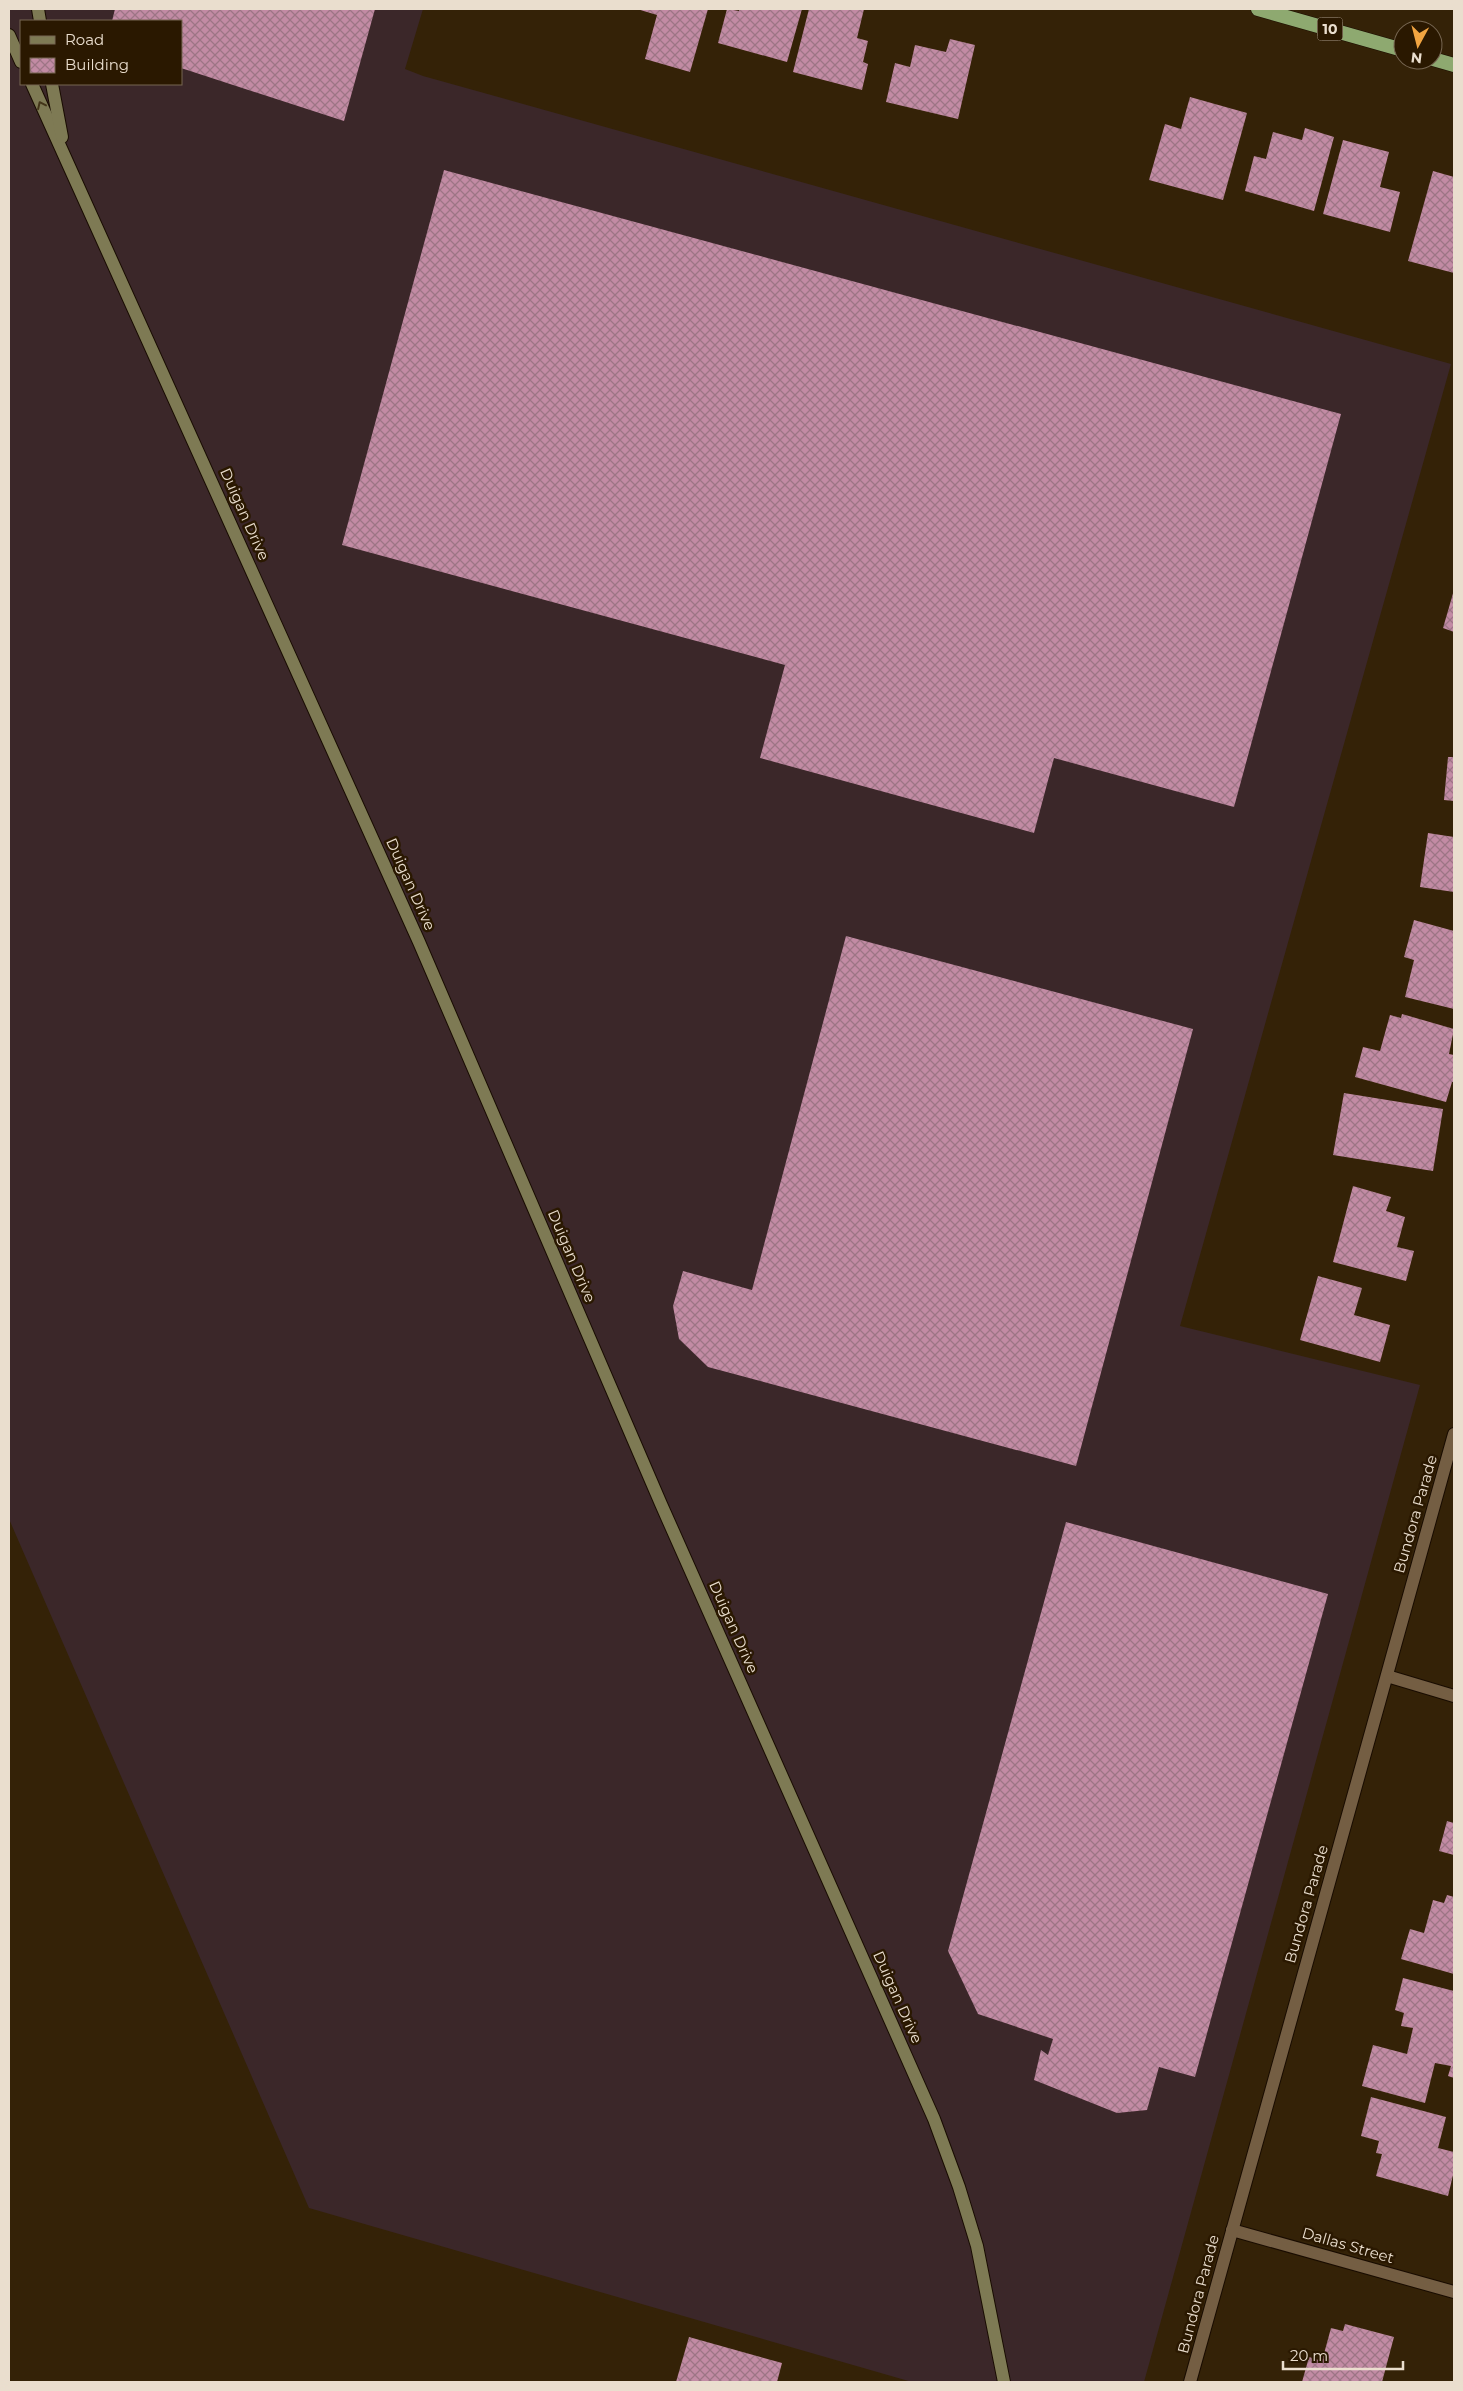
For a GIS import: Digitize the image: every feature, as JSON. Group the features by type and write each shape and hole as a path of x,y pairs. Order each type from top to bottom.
{"highway":[{"name":"10","path":"1258,9 1393,47"}],"main road":[{"path":"9,35 20,60"},
{"name":"Duigan Drive","path":"32,85 420,942 657,1495 934,2120 959,2187 977,2246 1004,2382"},
{"name":"Duigan Drive","path":"52,85 66,157"}],"street":[{"name":"Bundora Parade","path":"1190,2382 1454,1434"},
{"path":"1387,1676 1454,1696"},
{"name":"Dallas Street","path":"1232,2230 1454,2292"}],"shaded area":[{"path":"9,9 423,9 405,69 423,76 1451,364 1180,1326 1420,1385 1144,2382 912,2382 309,2208 9,1519"}],"building":[{"path":"115,9 375,9 344,121 182,68 182,20 112,20"},
{"path":"637,9 708,9 690,72 645,59 657,15"},
{"path":"727,9 739,11 739,9 802,9 787,62 718,43"},
{"path":"809,9 864,9 857,38 868,41 863,62 868,64 862,90 793,72"},
{"path":"950,39 975,45 958,119 886,102 895,63 910,67 915,45 946,52"},
{"path":"1190,97 1247,113 1223,200 1149,180 1165,124 1181,129"},
{"path":"1305,128 1334,137 1314,211 1245,191 1254,156 1266,159 1273,132 1302,140"},
{"path":"1343,140 1389,152 1380,187 1400,192 1390,232 1323,214"},
{"path":"444,170 1341,414 1234,807 1054,758 1034,833 760,758 785,665 342,545"},
{"path":"1433,171 1454,177 1454,273 1408,261"},
{"path":"1454,590 1454,632 1443,628"},
{"path":"1448,757 1454,757 1454,801 1444,800"},
{"path":"1428,833 1454,837 1454,892 1420,887"},
{"path":"1414,920 1454,931 1454,1009 1405,997 1414,960 1404,957"},
{"path":"846,936 1193,1029 1076,1466 708,1367 679,1339 673,1306 683,1271 752,1290"},
{"path":"1402,1014 1454,1029 1449,1054 1454,1055 1454,1082 1452,1082 1446,1102 1355,1077 1363,1047 1380,1051 1390,1015 1401,1018"},
{"path":"1344,1093 1443,1109 1433,1171 1333,1155"},
{"path":"1353,1186 1391,1197 1386,1211 1405,1217 1397,1247 1414,1251 1406,1281 1333,1262"},
{"path":"1318,1276 1362,1288 1354,1315 1390,1325 1380,1362 1300,1340"},
{"path":"1066,1522 1328,1594 1195,2077 1159,2067 1147,2110 1117,2113 1034,2080 1041,2050 1048,2055 1053,2039 978,2014 948,1951"},
{"path":"1447,1821 1454,1823 1454,1855 1439,1851"},
{"path":"1447,1895 1454,1897 1454,1974 1401,1959 1410,1929 1424,1933 1433,1900 1444,1903"},
{"path":"1403,1978 1454,1991 1454,2078 1448,2076 1451,2066 1435,2063 1425,2103 1362,2086 1373,2045 1407,2054 1413,2028 1401,2026 1404,2013 1395,2010"},
{"path":"1371,2097 1446,2117 1438,2148 1454,2152 1454,2171 1448,2196 1376,2176 1382,2154 1376,2153 1379,2141 1361,2136"},
{"path":"1345,2324 1394,2337 1382,2382 1302,2382 1309,2357 1322,2361 1331,2328 1343,2331"},
{"path":"689,2337 782,2363 777,2382 676,2382"}]}
